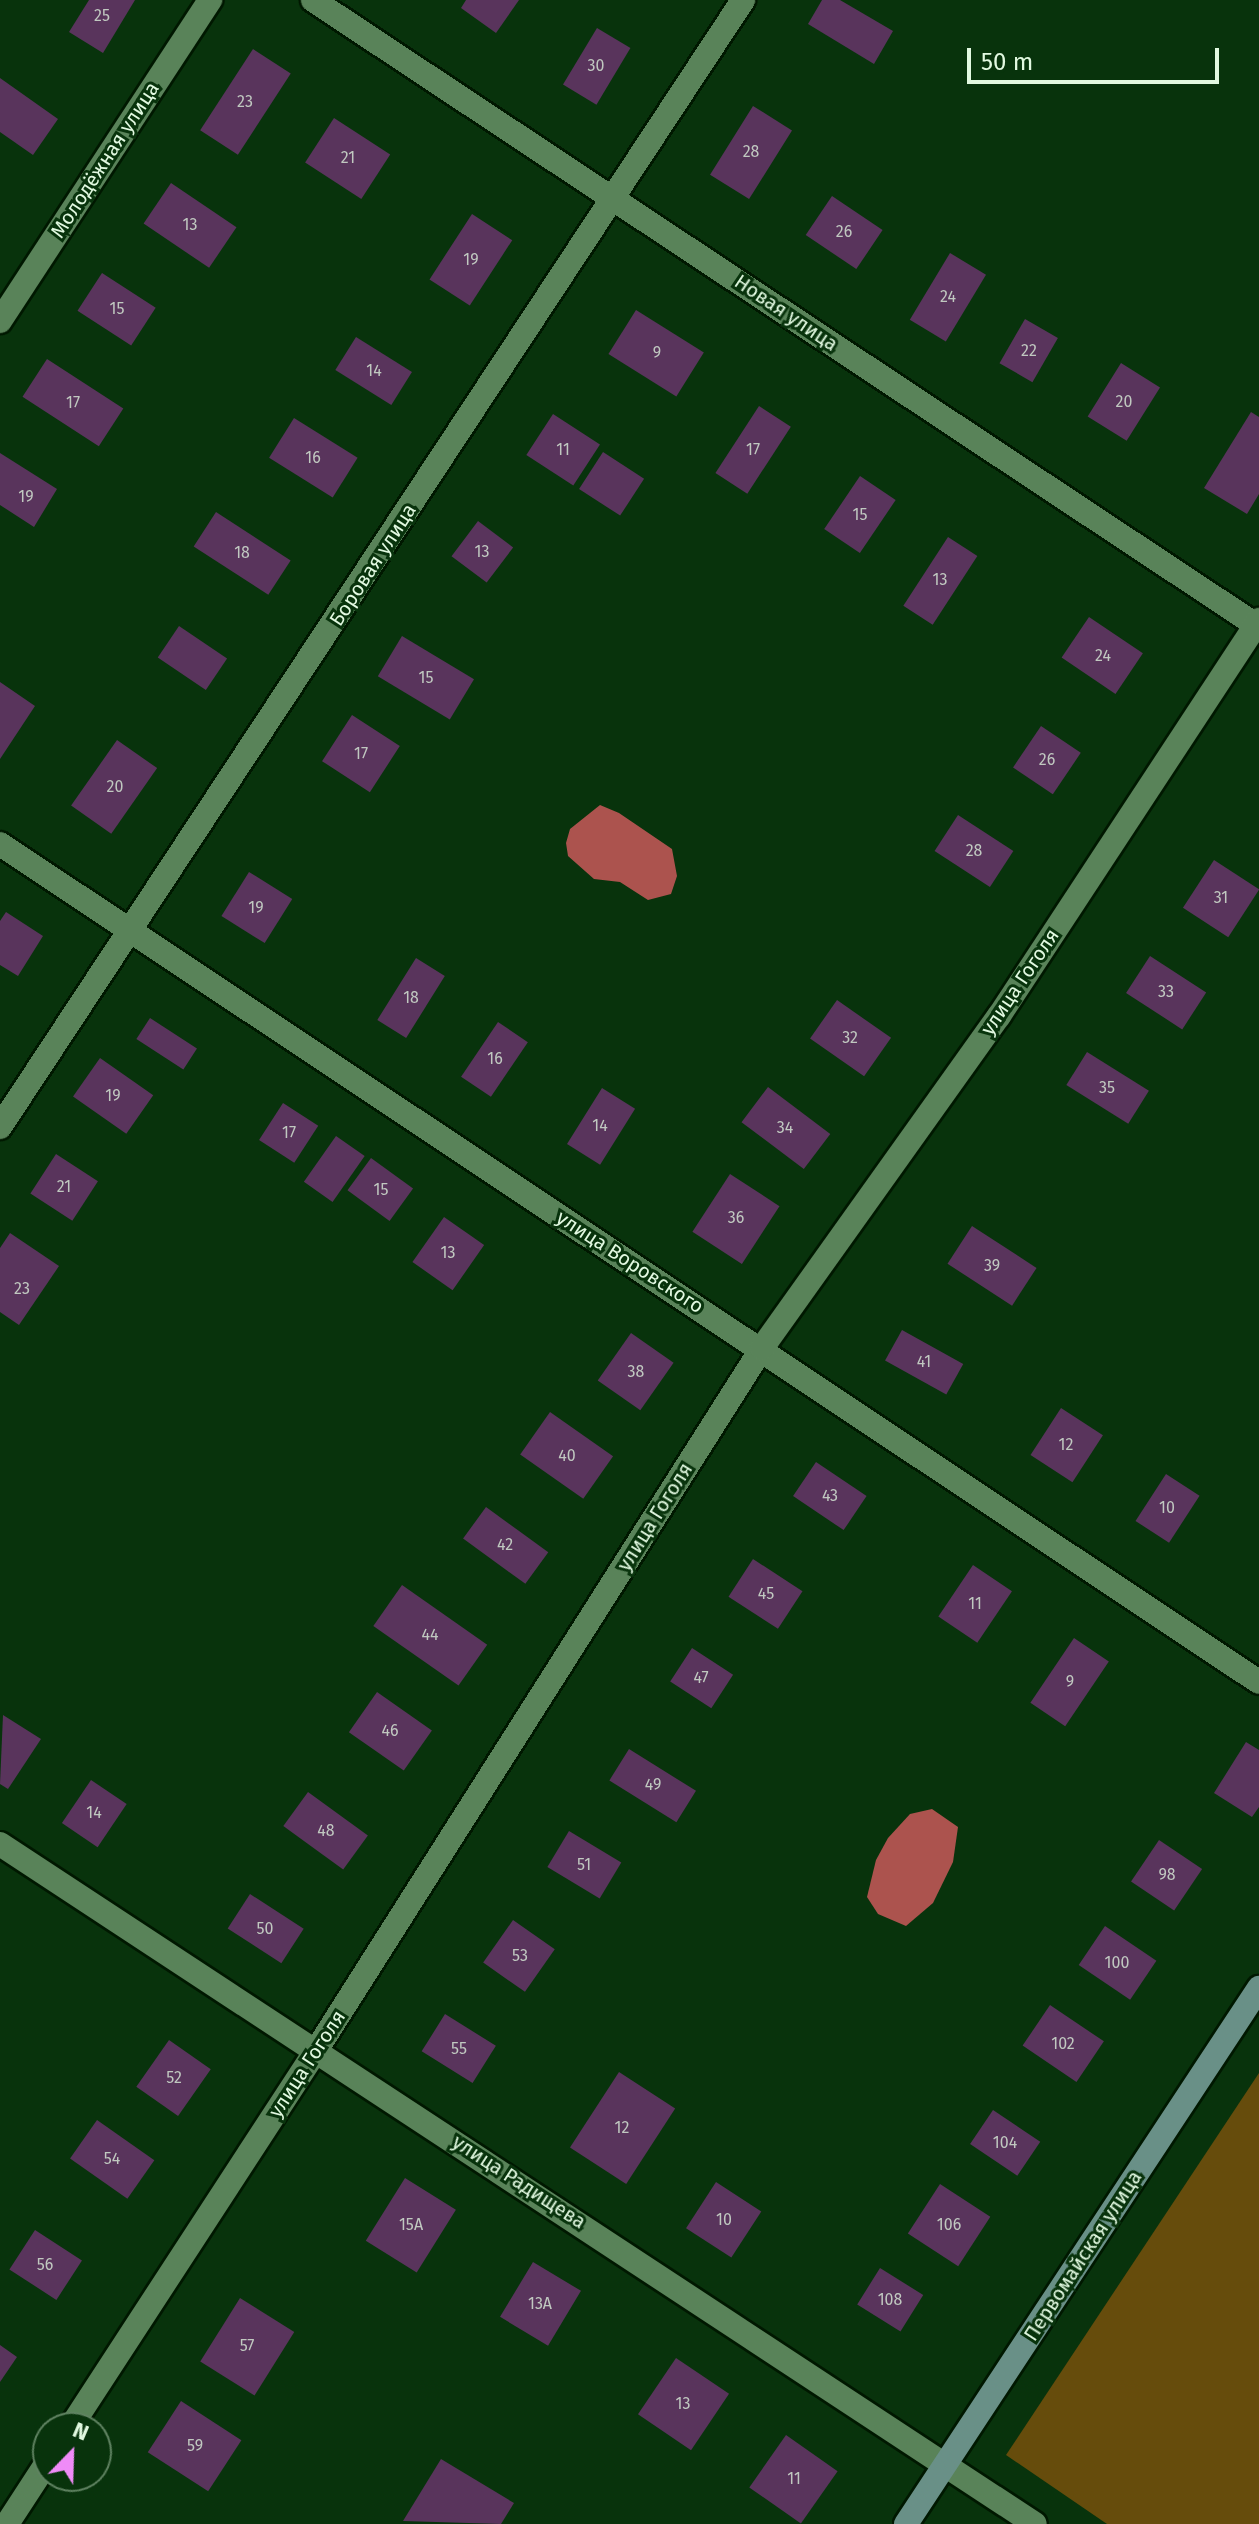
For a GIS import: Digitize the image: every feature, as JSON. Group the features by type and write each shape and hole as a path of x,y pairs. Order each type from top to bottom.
{"street":[{"name":"Молодёжная улица","path":"0,321 210,0"},
{"name":"Новая улица","path":"313,0 1258,624"},
{"name":"Боровая улица","path":"0,1127 132,932 743,0"},
{"name":"улица Гоголя","path":"80,2412 317,2049 762,1348 999,1016 1258,624"},
{"name":"улица Воровского","path":"0,844 762,1348 1259,1682"},
{"name":"улица Радищева","path":"0,1844 317,2049 1035,2524"},
{"name":"Первомайская улица","path":"906,2524 1259,1988"},
{"path":"7,2524 32,2486"}],"shaded area":[{"path":"600,805 619,813 672,849 677,876 671,894 648,900 620,882 594,879 568,856 566,843 570,829"},
{"path":"932,1809 958,1827 953,1862 933,1903 906,1926 878,1914 867,1897 876,1860 888,1838 910,1814"},
{"path":"1259,2073 1259,2524 1107,2524 1006,2455"}],"building":[{"path":"89,0 135,0 103,53 69,32"},
{"path":"466,0 519,0 496,33 461,8"},
{"path":"822,0 840,0 893,31 874,64 808,24"},
{"path":"597,28 630,48 596,105 563,85"},
{"path":"253,49 291,74 238,155 200,130"},
{"path":"0,78 58,119 33,155 0,132"},
{"path":"753,106 792,130 749,199 710,175"},
{"path":"334,118 390,154 361,199 305,162"},
{"path":"171,183 236,227 209,268 144,224"},
{"path":"832,196 883,230 856,269 806,235"},
{"path":"472,214 512,240 470,306 430,279"},
{"path":"950,253 986,275 946,341 910,320"},
{"path":"102,273 156,308 131,346 77,311"},
{"path":"636,310 704,352 676,396 608,354"},
{"path":"1025,319 1058,338 1032,382 1000,363"},
{"path":"356,337 412,372 391,405 335,370"},
{"path":"47,359 123,409 99,446 22,397"},
{"path":"1121,363 1160,387 1127,441 1088,416"},
{"path":"759,406 791,427 747,494 715,473"},
{"path":"1251,412 1259,417 1259,494 1247,514 1204,488"},
{"path":"553,414 600,444 573,486 526,455"},
{"path":"294,418 358,458 333,498 269,458"},
{"path":"603,452 644,479 620,516 579,489"},
{"path":"0,453 57,489 34,527 0,505"},
{"path":"860,476 896,500 860,553 824,529"},
{"path":"216,512 291,560 268,595 194,546"},
{"path":"478,521 513,547 487,583 452,556"},
{"path":"948,537 977,556 933,625 903,606"},
{"path":"1089,617 1143,653 1115,694 1062,658"},
{"path":"179,626 227,658 206,690 158,658"},
{"path":"402,636 474,679 450,720 378,676"},
{"path":"0,682 35,706 0,759"},
{"path":"352,715 400,746 370,792 322,761"},
{"path":"1041,726 1081,753 1053,794 1013,767"},
{"path":"117,740 157,768 111,834 71,806"},
{"path":"958,815 1013,851 990,887 935,851"},
{"path":"1214,860 1259,889 1228,937 1183,908"},
{"path":"249,872 292,899 265,943 221,916"},
{"path":"6,912 43,936 18,976 0,965 0,921"},
{"path":"1150,956 1206,992 1182,1029 1126,993"},
{"path":"416,958 445,976 406,1038 377,1020"},
{"path":"837,1000 891,1038 864,1076 810,1039"},
{"path":"150,1018 197,1048 183,1069 136,1039"},
{"path":"498,1022 528,1042 491,1097 461,1077"},
{"path":"1087,1052 1149,1091 1128,1124 1066,1085"},
{"path":"100,1058 153,1095 126,1134 73,1097"},
{"path":"768,1087 830,1134 804,1169 742,1122"},
{"path":"602,1088 635,1109 600,1165 567,1144"},
{"path":"283,1103 318,1126 294,1163 259,1140"},
{"path":"336,1136 365,1156 333,1202 304,1182"},
{"path":"56,1154 98,1181 72,1221 30,1193"},
{"path":"371,1158 413,1189 390,1221 347,1190"},
{"path":"730,1174 779,1206 742,1264 692,1232"},
{"path":"444,1217 484,1245 453,1290 412,1262"},
{"path":"972,1226 1037,1268 1012,1306 947,1264"},
{"path":"10,1233 59,1266 19,1325 0,1312 0,1248"},
{"path":"902,1330 963,1364 946,1395 885,1361"},
{"path":"631,1333 674,1363 640,1410 598,1381"},
{"path":"1061,1408 1103,1435 1072,1482 1031,1455"},
{"path":"550,1412 613,1456 583,1499 520,1455"},
{"path":"816,1462 867,1496 844,1530 793,1496"},
{"path":"1166,1474 1200,1496 1169,1543 1136,1521"},
{"path":"486,1507 548,1552 525,1584 463,1539"},
{"path":"753,1559 802,1591 778,1629 728,1597"},
{"path":"973,1565 1012,1591 977,1643 938,1616"},
{"path":"402,1585 487,1645 459,1686 373,1626"},
{"path":"1074,1638 1109,1661 1065,1726 1030,1703"},
{"path":"692,1648 733,1675 711,1708 670,1682"},
{"path":"377,1692 432,1730 404,1771 349,1732"},
{"path":"3,1715 41,1739 8,1789 0,1784"},
{"path":"1246,1742 1259,1750 1259,1807 1252,1817 1214,1793"},
{"path":"629,1749 696,1791 676,1822 609,1780"},
{"path":"91,1780 127,1804 98,1847 62,1823"},
{"path":"308,1792 368,1835 343,1869 283,1826"},
{"path":"569,1831 621,1862 600,1898 547,1867"},
{"path":"1159,1840 1202,1869 1174,1911 1131,1881"},
{"path":"250,1894 304,1929 281,1963 228,1928"},
{"path":"513,1920 555,1949 525,1992 483,1963"},
{"path":"1105,1926 1156,1961 1130,2000 1079,1965"},
{"path":"1050,2005 1104,2041 1076,2082 1023,2046"},
{"path":"445,2014 496,2046 473,2083 422,2051"},
{"path":"169,2040 211,2069 178,2116 136,2087"},
{"path":"619,2072 675,2108 626,2184 570,2147"},
{"path":"993,2110 1040,2142 1017,2176 970,2144"},
{"path":"97,2120 154,2160 127,2199 70,2159"},
{"path":"405,2178 456,2210 417,2273 366,2241"},
{"path":"716,2182 761,2211 731,2258 686,2228"},
{"path":"940,2184 990,2217 958,2266 908,2233"},
{"path":"35,2230 82,2260 56,2300 9,2269"},
{"path":"533,2262 581,2291 548,2346 500,2317"},
{"path":"880,2268 923,2295 900,2331 857,2304"},
{"path":"240,2298 294,2332 255,2396 200,2362"},
{"path":"0,2345 17,2357 0,2382"},
{"path":"676,2358 729,2394 691,2450 638,2414"},
{"path":"181,2401 241,2440 208,2491 148,2452"},
{"path":"786,2435 838,2471 801,2524 749,2487"},
{"path":"441,2459 514,2503 501,2524 403,2521"}]}
